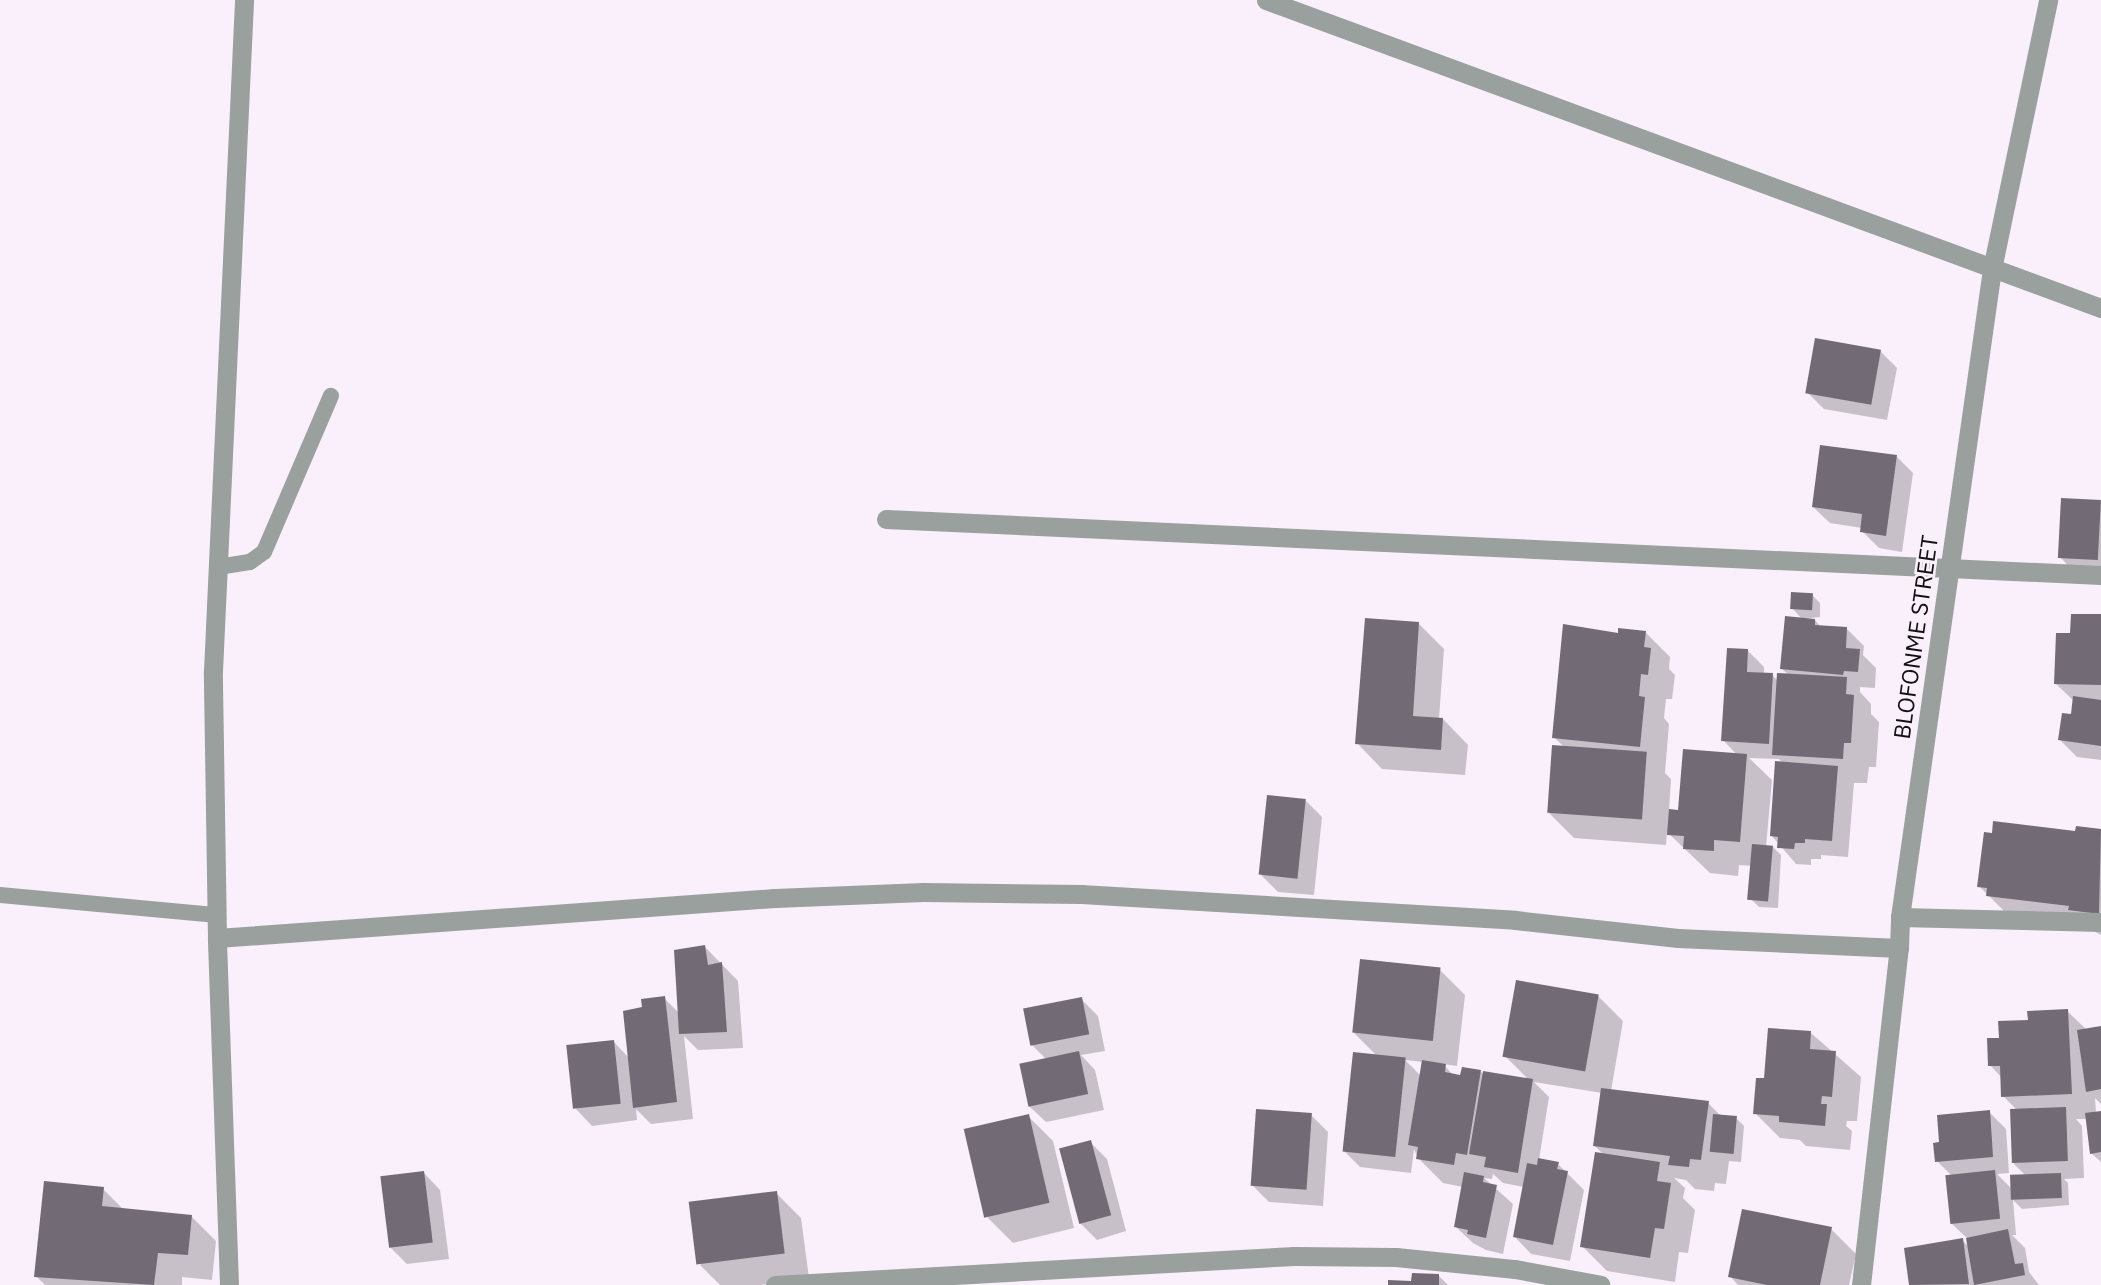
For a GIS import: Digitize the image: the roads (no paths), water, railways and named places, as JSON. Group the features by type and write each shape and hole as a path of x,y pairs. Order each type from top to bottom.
{"street":[{"path":"229,1285 216,938 213,671 244,0"},
{"path":"1266,0 2101,308"},
{"name":"BLOFONME STREET","path":"1861,1285 1899,948 1900,917 1992,269 2048,0"},
{"path":"886,519 2101,575"},
{"path":"216,938 775,898 923,892 1094,895 1515,920 1678,938 1899,948"},
{"path":"1900,917 2101,922"},
{"path":"775,1285 1294,1256 1409,1258 1515,1269 1601,1285"}],"lane":[{"path":"218,567 250,562 264,552 331,396"},
{"path":"0,895 217,915"}]}
